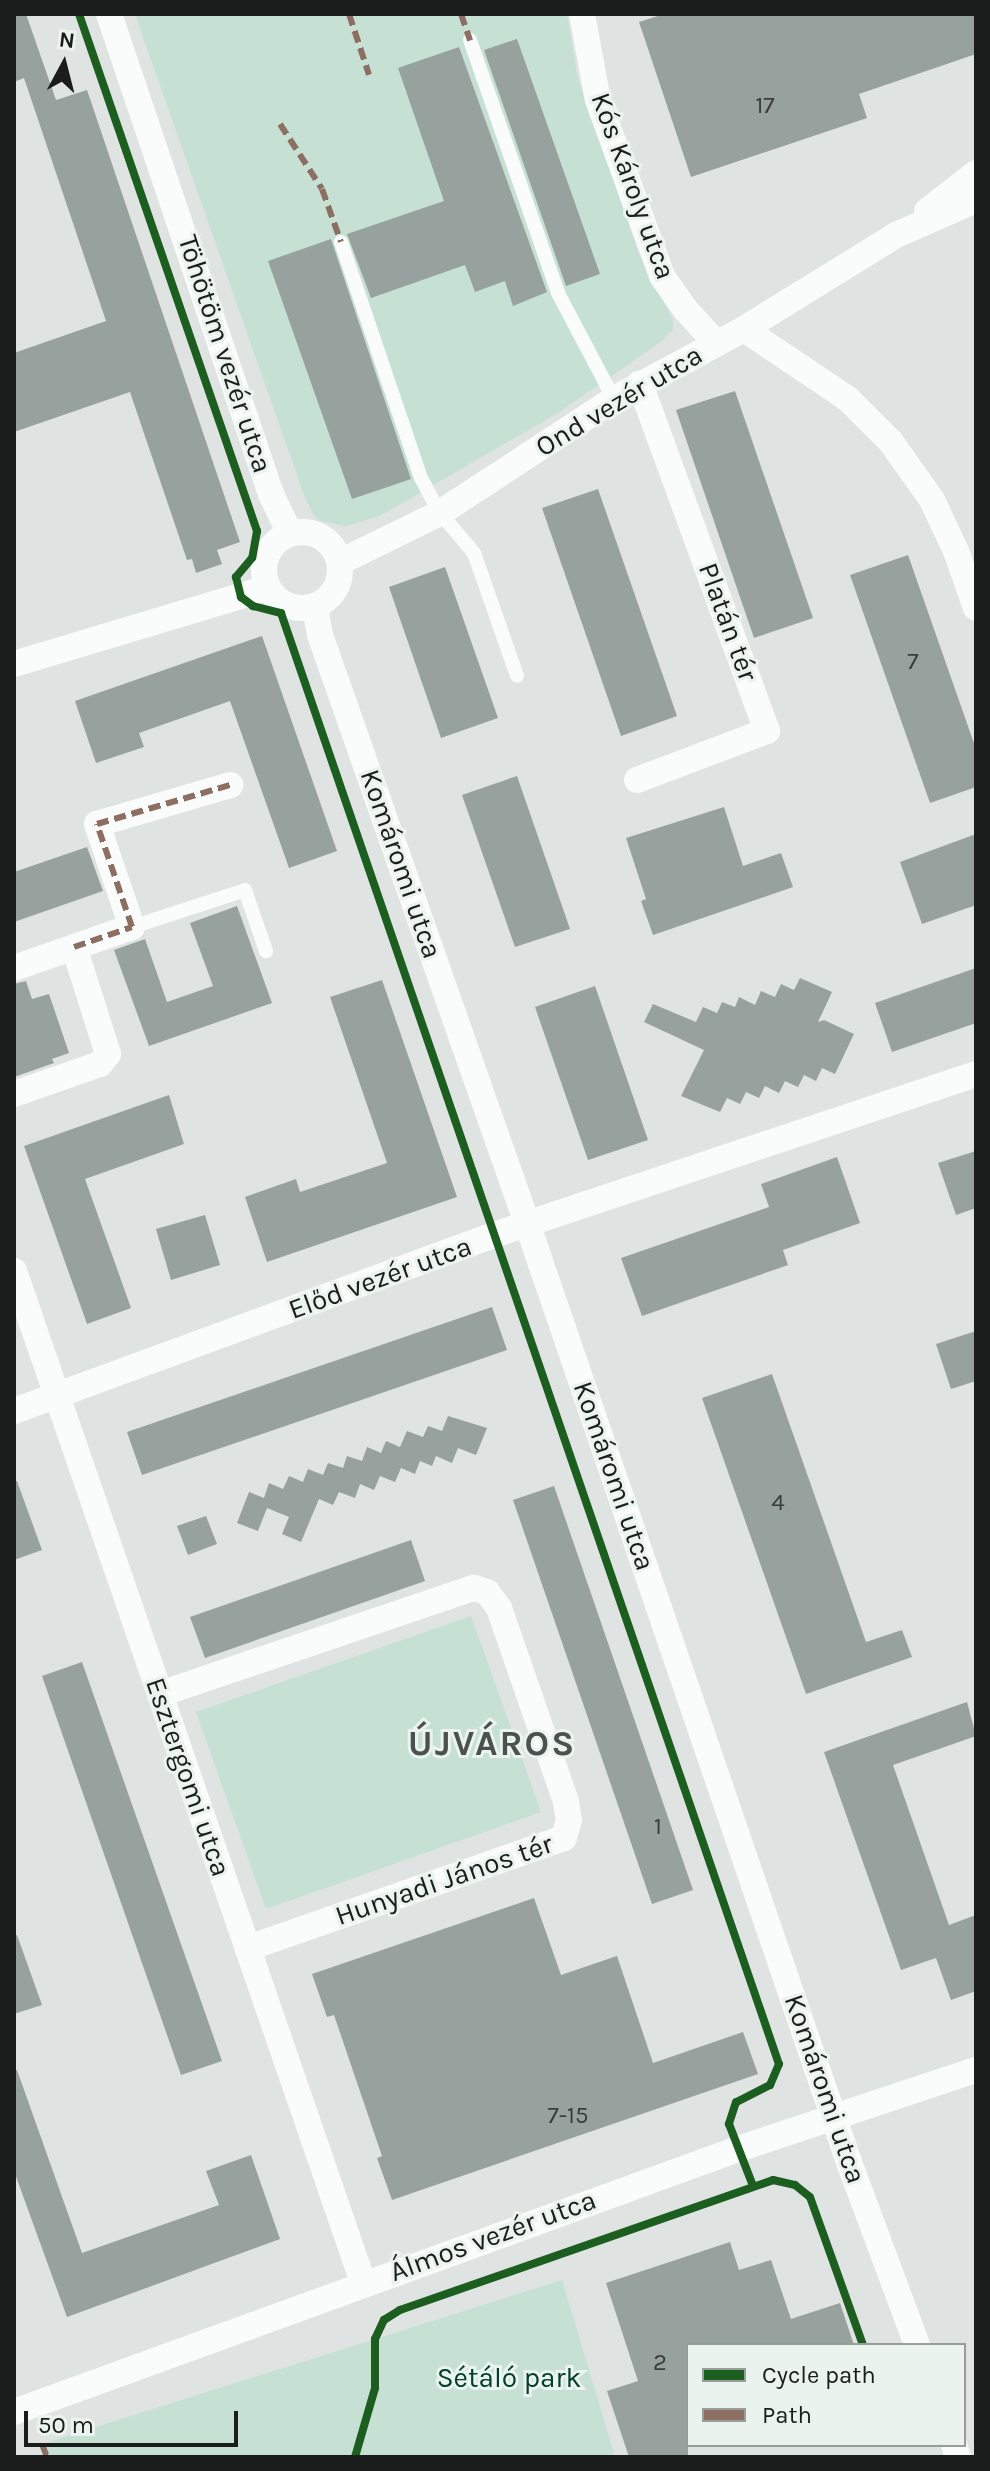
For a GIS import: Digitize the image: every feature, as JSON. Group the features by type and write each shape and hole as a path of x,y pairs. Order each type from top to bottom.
{"street":[{"name":"Töhötöm vezér utca","path":"109,14 271,494 290,534"},
{"name":"Kós Károly utca","path":"582,14 598,100 662,276 685,309 716,343"},
{"path":"896,235 976,173"},
{"path":"896,235 976,200"},
{"name":"Ond vezér utca","path":"340,562 440,513 614,399 744,329 896,235"},
{"path":"744,329 848,399 891,442 915,472 956,551 976,608"},
{"name":"Platán tér","path":"637,780 767,731 640,384"},
{"path":"290,534 316,534 336,551 340,562 335,590 315,607 288,606 268,588 264,576 269,550 290,534"},
{"path":"14,664 268,588"},
{"name":"Komáromi utca","path":"315,607 320,635 528,1226 835,2119 916,2343"},
{"path":"14,968 132,927 97,824 230,785"},
{"path":"14,1094 100,1064 108,1054 74,947"},
{"name":"Előd vezér utca","path":"14,1411 58,1398 528,1226 976,1074"},
{"name":"Esztergomi utca","path":"14,1271 363,2282"},
{"name":"Hunyadi János tér","path":"160,1694 474,1588 487,1592 499,1608 566,1802 569,1820 564,1838 248,1948"},
{"name":"Álmos vezér utca","path":"14,2412 112,2379 363,2282 738,2149 976,2070"}],"lane":[{"path":"470,40 558,293 614,399"},
{"path":"341,242 421,478 440,513 474,553 517,676"},
{"path":"132,927 245,890 266,951"}],"green space":[{"path":"135,14 567,14 578,79 639,254 673,320 673,330 658,344 558,413 380,516 346,526 315,517 305,498"},
{"path":"471,1616 541,1812 266,1909 196,1712"},
{"name":"Sétáló park","path":"562,2280 615,2457 48,2457 42,2444"}],"building":[{"path":"14,14 26,14 56,100 87,90 240,542 217,550 222,564 196,573 192,559 187,560 130,392 14,432 14,353 106,321 24,78 14,82"},
{"path":"664,14 976,14 976,54 859,94 867,118 691,177 639,22"},
{"path":"517,39 600,274 566,286 484,50"},
{"path":"459,47 547,292 513,306 505,281 475,292 465,265 371,298 347,234 444,201 398,68"},
{"path":"331,239 411,479 352,499 268,261"},
{"path":"735,391 813,618 754,638 676,410"},
{"path":"598,489 677,716 621,736 542,508"},
{"path":"908,555 976,749 976,787 930,803 850,575"},
{"path":"445,567 498,718 441,738 389,587"},
{"path":"262,636 337,851 289,868 230,701 139,733 144,747 96,763 75,701"},
{"path":"517,776 570,929 515,947 462,795"},
{"path":"724,807 743,866 781,853 793,887 653,935 641,901 646,899 626,838"},
{"path":"976,834 976,905 922,924 900,862"},
{"path":"87,847 103,891 14,922 14,872"},
{"path":"237,906 272,1003 149,1046 114,950 145,939 167,1002 213,986 190,923"},
{"path":"976,968 976,1023 892,1052 875,1003"},
{"path":"800,978 832,992 818,1022 824,1020 854,1034 835,1074 822,1068 816,1081 804,1075 798,1087 785,1081 779,1093 765,1086 759,1098 746,1092 740,1104 727,1098 720,1112 681,1096 704,1050 644,1022 653,1004 696,1022 703,1007 717,1013 722,1002 735,1007 739,997 755,1005 761,991 775,997 781,984 794,990"},
{"path":"382,980 457,1197 267,1262 245,1197 296,1179 300,1192 387,1163 330,997"},
{"path":"26,981 32,999 49,994 69,1053 52,1059 54,1063 14,1077 14,984"},
{"path":"595,986 648,1140 588,1160 535,1007"},
{"path":"169,1095 184,1144 85,1179 131,1308 87,1324 24,1146"},
{"path":"976,1151 976,1208 956,1215 938,1163"},
{"path":"837,1157 860,1223 783,1250 788,1265 642,1316 621,1258 769,1207 761,1184"},
{"path":"205,1215 220,1265 171,1280 156,1229"},
{"path":"492,1307 507,1350 142,1475 127,1432"},
{"path":"976,1331 976,1381 951,1389 936,1344"},
{"path":"772,1374 866,1642 902,1630 912,1657 806,1694 702,1398"},
{"path":"448,1416 487,1428 476,1455 458,1448 452,1463 436,1456 432,1466 420,1461 415,1474 401,1468 395,1482 380,1476 374,1490 360,1484 355,1498 339,1492 333,1505 319,1499 301,1542 282,1534 289,1517 267,1508 258,1531 237,1523 249,1492 264,1498 269,1483 283,1489 289,1476 303,1482 308,1469 323,1475 328,1463 343,1468 347,1456 362,1461 367,1447 381,1453 386,1441 400,1447 407,1431 423,1437 428,1426 442,1431"},
{"path":"14,1481 17,1481 42,1550 14,1560"},
{"path":"554,1486 693,1890 652,1904 513,1500"},
{"path":"206,1516 217,1544 188,1555 177,1526"},
{"path":"411,1540 425,1581 205,1658 190,1617"},
{"path":"82,1662 222,2061 181,2075 42,1676"},
{"path":"967,1702 976,1736 893,1765 949,1925 976,1915 976,1991 951,2000 936,1958 901,1970 824,1752"},
{"path":"534,1898 561,1975 617,1956 653,2063 743,2032 758,2074 392,2200 377,2158 382,2156 334,2015 327,2017 312,1974"},
{"path":"17,1935 42,2005 14,2014 14,1936"},
{"path":"17,2070 82,2253 219,2205 206,2171 251,2155 280,2239 67,2317 14,2171 14,2071"},
{"path":"730,2242 739,2270 771,2260 791,2319 840,2303 853,2343 686,2343 688,2457 629,2457 607,2391 638,2381 606,2283"}],"marked path":[{"path":"349,14 369,75"},
{"path":"461,14 470,40"},
{"path":"280,124 322,189 341,242"},
{"path":"74,947 132,927 97,824 230,785"},
{"path":"42,2444 47,2457"}],"cycle path":[{"path":"79,14 257,531 252,558 236,577 241,597 253,606 281,613 779,2064 770,2085 736,2102 729,2124 753,2186"},
{"path":"355,2457 375,2388 375,2339 384,2320 400,2310 773,2180 795,2185 810,2197 862,2343"}],"district":[{"name":"ÚJVÁROS","path":"492,1744"}]}
